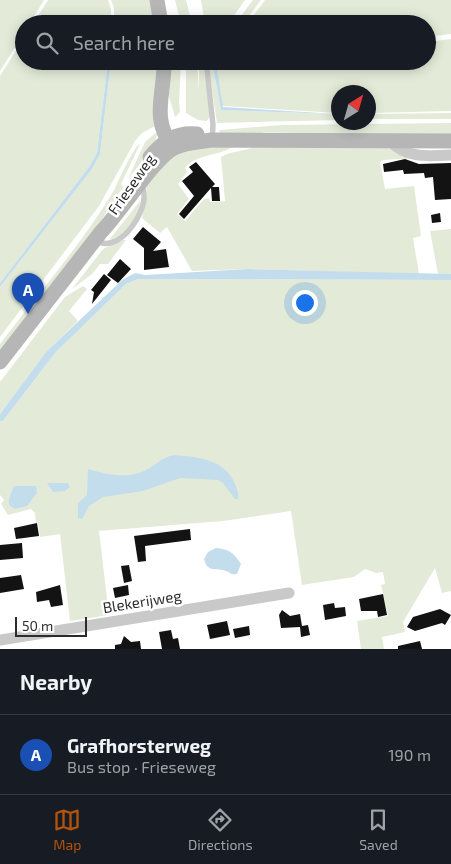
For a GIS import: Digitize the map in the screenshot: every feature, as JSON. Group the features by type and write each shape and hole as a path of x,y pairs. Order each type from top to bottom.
{"main road":[{"path":"157,0 160,15"},
{"name":"Frieseweg","path":"0,362 98,236 117,216 137,182 156,164 172,141 158,108 163,88 164,70"},
{"path":"172,141 188,143 212,140 451,141"}],"street":[{"path":"390,141 396,147 416,155 451,155"},
{"name":"Blekerijweg","path":"0,640 289,593"}],"lane":[{"path":"207,70 213,123 212,140"}],"green space":[{"path":"0,0 44,0 35,15 15,15 15,47 0,71"},
{"path":"48,0 108,0 111,9 111,15 39,15"},
{"path":"111,0 151,0 154,15 114,15"},
{"path":"175,0 186,0 190,15 179,15"},
{"path":"201,0 245,0 234,15 204,15"},
{"path":"253,0 261,0 250,15 242,15"},
{"path":"265,0 451,0 451,34 436,36 436,15 254,15"},
{"path":"451,39 451,111 376,113 376,85 331,85 331,113 222,106 217,70 436,70 436,41"},
{"path":"15,52 15,70 107,70 97,153 89,167 0,283 0,76"},
{"path":"110,70 158,70 157,125 142,133 135,141 99,206 0,337 0,287 92,169 100,154"},
{"path":"171,70 181,70 180,112 175,117 168,93"},
{"path":"186,70 198,70 199,91 199,70 204,70 210,116 207,121 198,120 186,113"},
{"path":"209,70 214,70 221,110 331,114 331,120 217,123"},
{"path":"451,113 451,119 376,119 376,114"},
{"path":"451,123 451,136 325,136 265,132 251,136 221,134 219,130 282,125 331,124 331,130 376,130 376,124"},
{"path":"158,131 154,146 128,179 145,142"},
{"path":"140,144 121,184 123,187 93,233 0,351 0,344 73,251 100,212 113,192 134,151"},
{"path":"255,146 391,147 416,158 383,160 380,162 385,189 414,186 421,236 413,238 419,274 248,269 192,271 167,227 160,233 142,218 147,195 146,185 166,162 182,151 232,147 202,157 185,168 187,172 178,184 189,199 177,214 185,221 204,199 209,198 210,202 225,201 221,157"},
{"path":"140,201 140,207 135,220 121,235 109,240"},
{"path":"451,229 451,274 438,274 430,231"},
{"path":"121,240 126,240 108,264 100,264 92,274 72,289 103,249"},
{"path":"138,279 451,280 451,591 442,593 435,568 403,622 405,632 382,637 384,649 361,649 357,621 388,616 381,585 385,584 383,572 376,573 365,569 354,577 302,585 291,511 223,521 99,531 109,615 70,621 60,534 40,537 35,513 31,509 8,515 1,504 4,500 0,495 0,421 3,421 55,353 126,284"},
{"path":"83,286 87,289 69,311 78,321 46,352 0,414 0,382 65,297"}],"water":[{"path":"107,70 110,70 100,154 92,169 0,287 0,283 89,167 97,153"},
{"path":"214,70 217,70 223,107 331,114 221,110"},
{"path":"248,269 451,274 451,280 138,279 126,284 55,353 3,421 0,421 0,414 46,352 122,280 135,273 145,275"},
{"path":"174,455 201,458 218,464 225,469 235,484 238,499 235,499 223,483 218,480 180,478 143,491 103,497 89,506 82,519 78,518 78,503 87,495 88,469 119,475 135,474 150,468 164,458"},
{"path":"47,483 68,483 70,487 65,491 53,492"},
{"path":"14,486 36,486 37,493 27,506 15,509 9,505 9,499"},
{"path":"216,548 231,552 236,557 241,564 237,574 208,567 204,559 208,552"}],"building":[{"path":"405,159 419,164 451,163 451,199 435,200 433,177 425,178 424,173 404,174 403,170 384,172 383,164"},
{"path":"196,162 215,184 212,187 219,187 220,201 212,201 211,188 184,219 179,214 194,196 182,181 193,172 189,167"},
{"path":"440,213 441,222 432,223 431,215"},
{"path":"143,227 161,242 153,251 166,249 169,267 144,270 144,248 133,239"},
{"path":"120,259 131,269 118,283 107,275"},
{"path":"104,274 111,280 92,304 94,292 91,290"},
{"path":"37,523 39,536 16,539 14,528"},
{"path":"190,529 191,540 145,546 146,561 138,562 134,536"},
{"path":"22,543 23,558 0,560 0,545"},
{"path":"129,565 132,581 124,583 121,566"},
{"path":"21,575 24,589 0,593 0,578"},
{"path":"60,585 63,605 51,607 49,600 37,602 36,592"},
{"path":"128,585 129,595 115,598 113,588"},
{"path":"383,594 387,615 378,617 377,611 361,611 359,599"},
{"path":"334,603 335,608 345,607 346,616 325,620 323,605"},
{"path":"440,609 451,615 445,625 442,623 415,631 407,627 413,617"},
{"path":"282,610 290,616 300,614 302,626 308,625 310,635 301,637 300,627 281,628 279,615"},
{"path":"227,621 230,635 210,639 207,625"},
{"path":"249,626 250,635 235,638 233,629"},
{"path":"171,630 173,639 178,638 180,649 162,649 159,632"},
{"path":"124,636 131,642 140,641 141,649 115,649 115,645 121,644"},
{"path":"420,641 422,649 398,649 398,646"}],"place":[{"name":"Grafhorsterweg","path":"28,314"}]}
